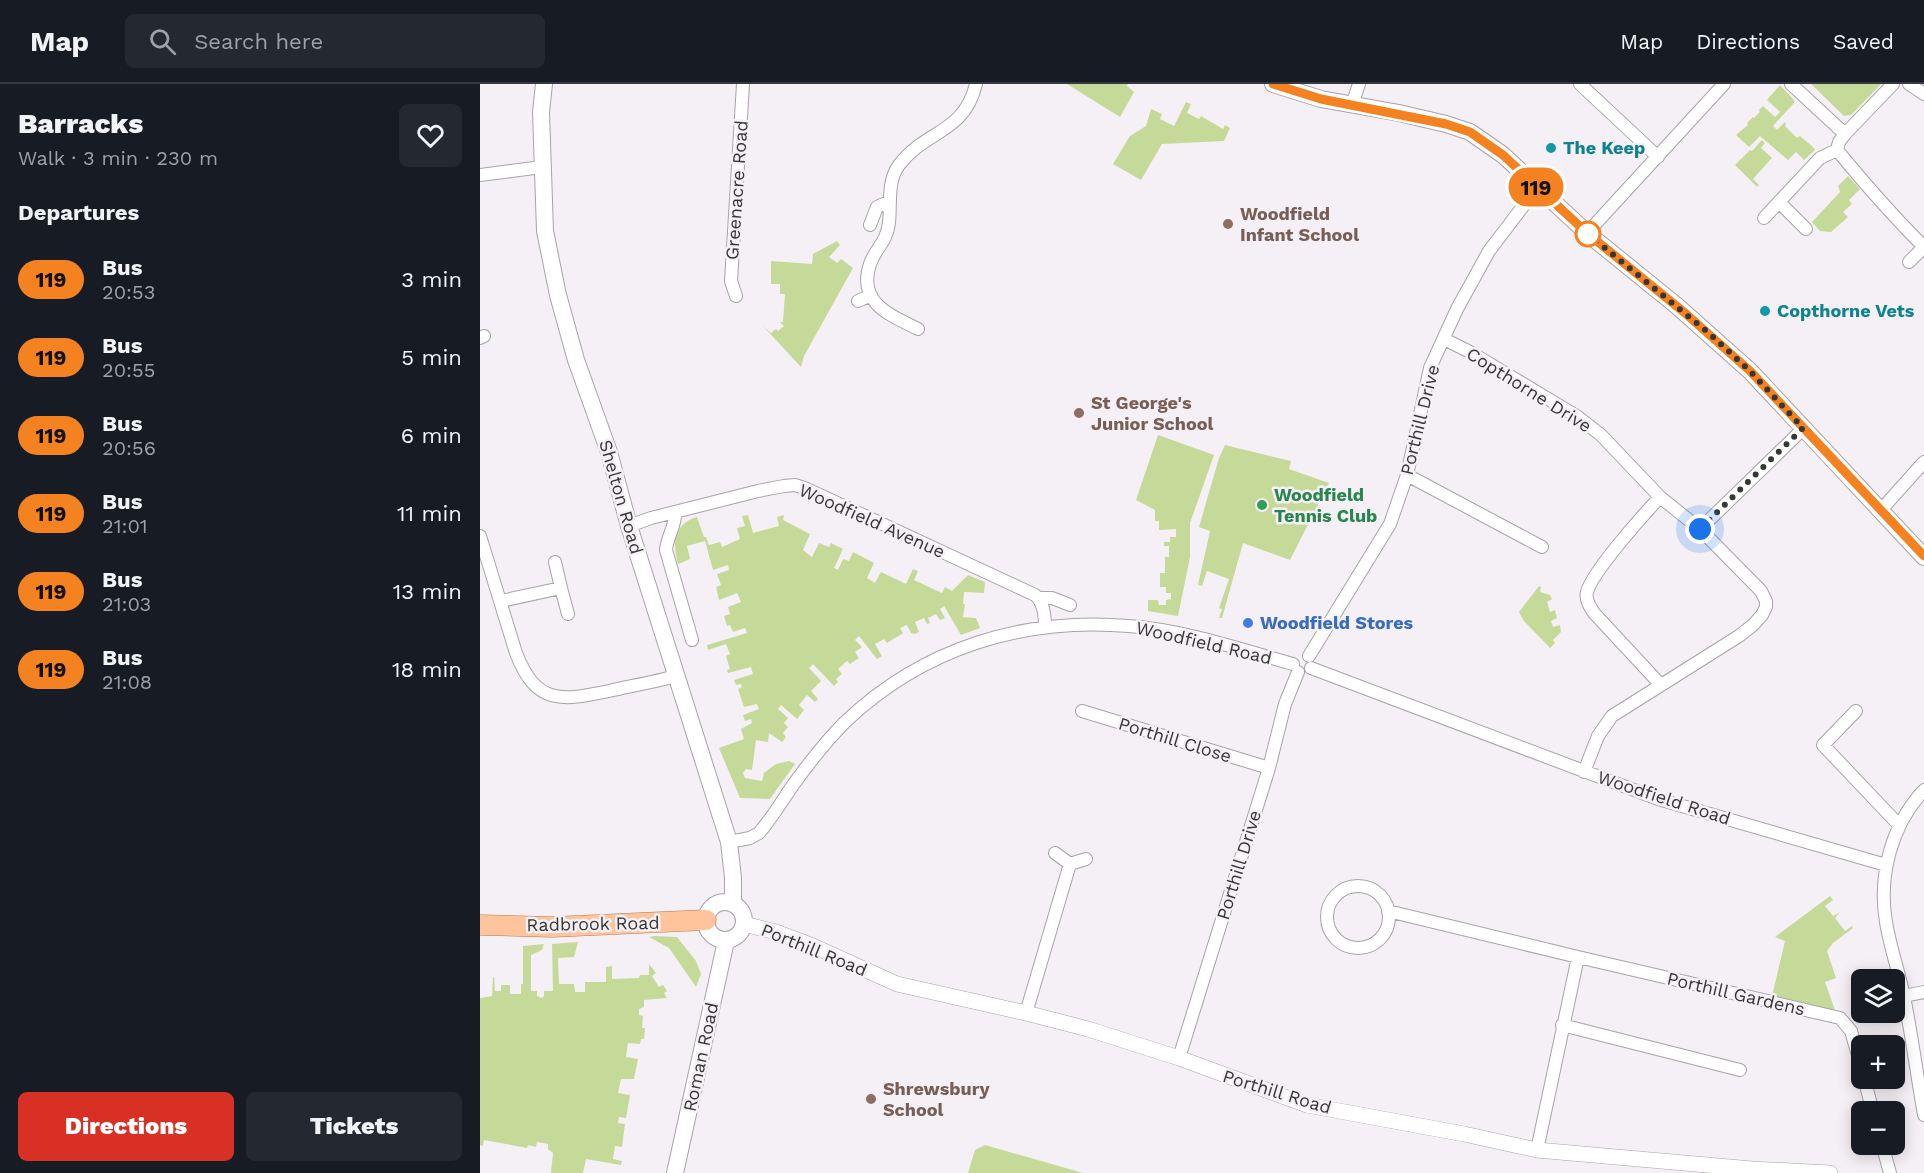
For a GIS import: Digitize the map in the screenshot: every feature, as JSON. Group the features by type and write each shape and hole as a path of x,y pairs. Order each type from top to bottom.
{"main road":[{"name":"Shelton Road","path":"544,84 542,167 545,231 558,295 576,360 609,452 629,526 729,842 733,904"},
{"path":"1273,84 1321,99 1427,120 1470,132 1503,155 1587,233 1710,334 1750,371 1924,556"},
{"path":"721,902 733,904 740,910 744,924 740,934 726,941 714,937 708,931 706,920 714,905 721,902"},
{"name":"Radbrook Road","path":"480,925 552,927 706,920"},
{"name":"Roman Road","path":"675,1173 726,941"}],"street":[{"name":"Greenacre Road","path":"736,296 731,281 743,84"},
{"path":"918,329 888,315 877,306 867,281 870,263 886,238 891,186 898,166 911,151 958,119 972,101 976,84"},
{"path":"1352,105 1359,84"},
{"path":"1580,84 1658,157"},
{"path":"1587,233 1724,84"},
{"path":"1791,84 1845,134"},
{"path":"1837,150 1845,134 1893,84"},
{"path":"1909,84 1924,94"},
{"path":"1764,218 1820,158 1837,150"},
{"path":"1837,150 1877,198 1924,247 1909,262"},
{"path":"480,175 542,167"},
{"name":"Porthill Drive","path":"1310,662 1390,524 1407,475 1431,368 1457,309 1489,251 1537,188"},
{"path":"870,225 877,207 890,201"},
{"path":"1780,202 1806,229"},
{"path":"858,301 871,295"},
{"name":"Copthorne Drive","path":"1444,339 1470,352 1578,417 1601,435 1660,497 1700,529 1761,591 1766,601 1762,615 1739,636 1612,716 1598,736 1584,772"},
{"path":"1700,529 1803,428"},
{"path":"1881,510 1924,462"},
{"path":"1407,475 1542,547"},
{"name":"Woodfield Avenue","path":"629,526 758,491 795,485 1040,598 1052,598 1070,605"},
{"path":"1660,497 1622,541 1593,580 1587,592 1589,606 1594,613 1660,684"},
{"path":"675,513 676,521 667,538 666,550 692,640"},
{"path":"480,536 523,671 532,684 547,694 571,698 676,676"},
{"path":"555,562 568,614"},
{"path":"501,601 561,588"},
{"path":"1040,598 1045,627"},
{"name":"Woodfield Road","path":"729,842 750,838 759,833 820,749 850,718 897,681 929,662 960,648 1001,635 1045,627 1110,625 1153,629 1178,633 1295,668"},
{"path":"1304,654 1310,662 1306,672 1295,668 1297,655 1304,654"},
{"name":"Woodfield Road","path":"1310,662 1584,772 1658,799 1886,866"},
{"name":"Porthill Drive","path":"1179,1058 1269,768 1295,668"},
{"name":"Porthill Close","path":"1082,711 1269,768"},
{"path":"1856,711 1823,745 1899,825"},
{"path":"1897,969 1886,922 1884,894 1886,866 1899,825 1913,802 1924,790"},
{"path":"1055,853 1070,864"},
{"path":"1070,864 1086,859"},
{"path":"1026,1013 1070,864"},
{"path":"1359,886 1370,888 1382,897 1388,911 1389,922 1381,937 1373,944 1362,947 1351,947 1340,942 1332,934 1327,919 1327,910 1338,893 1347,888 1359,886"},
{"name":"Porthill Gardens","path":"1388,911 1840,1018 1852,1035"},
{"name":"Porthill Road","path":"744,924 770,930 806,943 897,984 1088,1029 1179,1058 1307,1105 1537,1150 1752,1169 1830,1173"},
{"path":"1537,1150 1578,957"},
{"path":"1905,996 1924,992"},
{"path":"1905,1002 1924,1115"},
{"path":"1563,1025 1740,1070"},
{"path":"1885,1155 1890,1173"}],"green space":[{"path":"1067,84 1128,84 1127,86 1134,92 1120,117"},
{"path":"1811,84 1881,84 1851,115 1844,116"},
{"path":"1780,85 1794,100 1794,103 1773,126 1777,130 1785,122 1785,126 1797,138 1800,136 1814,148 1815,150 1804,160 1796,152 1788,160 1760,136 1749,147 1736,135 1748,125 1747,123 1760,112 1763,106 1775,117 1780,112 1767,100"},
{"path":"1186,102 1191,104 1187,113 1199,119 1201,116 1223,129 1225,125 1230,128 1224,141 1162,144 1141,180 1113,164 1130,136 1146,126 1151,109 1162,114 1160,119 1174,126"},
{"path":"1762,140 1765,143 1761,148 1772,158 1753,179 1759,185 1757,187 1735,165"},
{"path":"1848,176 1860,189 1849,200 1852,204 1843,212 1848,217 1831,232 1820,231 1812,222 1840,192 1838,186"},
{"path":"837,241 840,245 829,257 837,263 841,259 853,268 804,356 801,367 763,326 771,333 784,326 780,322 783,322 785,294 780,294 780,284 771,284 771,261 812,264 813,254"},
{"path":"1158,435 1214,455 1190,523 1190,557 1178,616 1148,611 1148,600 1158,600 1159,605 1166,605 1166,600 1171,599 1171,593 1166,593 1166,587 1160,587 1160,573 1165,573 1165,557 1169,557 1169,546 1164,546 1164,542 1170,542 1170,537 1176,537 1176,529 1159,530 1159,521 1155,521 1155,510 1136,500"},
{"name":"Woodfield Tennis Club","path":"1225,445 1291,461 1289,469 1329,483 1290,560 1243,543 1222,618 1219,618 1222,609 1219,608 1229,579 1207,571 1202,586 1198,585 1210,531 1199,527"},
{"path":"748,515 753,533 779,526 777,517 784,515 783,520 810,534 803,550 812,557 819,543 829,547 831,543 843,549 834,568 838,570 843,559 849,561 853,552 874,563 867,578 875,583 881,572 906,584 913,569 918,571 914,580 942,593 945,587 952,591 968,575 985,582 984,593 964,592 963,617 976,618 980,628 961,635 944,606 940,609 945,618 940,620 936,614 928,618 930,623 927,624 924,618 915,622 919,632 911,633 907,625 900,628 903,633 887,643 884,639 875,644 882,656 877,659 859,636 855,640 862,647 855,652 859,658 850,664 847,661 838,669 842,674 836,679 838,682 834,686 813,664 809,668 821,681 811,691 818,699 815,702 807,695 799,705 804,710 797,719 781,705 778,709 788,718 784,723 788,727 783,733 786,737 782,742 769,733 768,742 756,740 752,770 746,769 743,773 745,778 762,781 764,773 776,764 789,761 795,764 770,799 740,798 719,748 744,739 741,729 752,723 751,719 745,721 743,715 759,709 757,704 744,707 738,689 742,687 741,684 736,685 734,680 753,674 751,667 728,673 727,670 730,669 726,656 730,654 726,644 708,650 707,645 747,633 745,628 733,632 730,625 727,626 724,616 730,614 728,607 741,602 737,593 719,600 716,587 721,585 717,574 729,570 728,565 713,570 705,541 687,546 690,559 678,564 675,549 679,529 689,520 697,517 709,545 720,542 722,547 740,539 737,528 745,526 742,516"},
{"path":"1539,586 1541,587 1540,592 1550,595 1552,599 1547,602 1550,612 1555,610 1557,618 1551,621 1553,627 1560,625 1561,632 1553,640 1555,643 1550,648 1524,621 1519,612"},
{"path":"1830,896 1833,900 1825,906 1833,916 1840,912 1835,918 1845,931 1852,926 1853,928 1833,943 1827,951 1836,978 1825,982 1836,1013 1772,996 1785,941 1775,937"},
{"path":"649,937 677,937 696,961 701,974 696,987 669,948"},
{"path":"578,942 574,957 558,958 559,984 574,984 575,992 585,992 585,982 606,982 606,967 612,966 612,979 639,978 640,975 649,975 649,964 656,973 652,976 659,987 663,985 667,991 664,993 667,998 644,1000 644,1007 639,1009 639,1015 643,1016 644,1039 641,1039 640,1044 628,1043 626,1057 638,1059 634,1079 621,1079 618,1093 630,1095 626,1118 619,1117 618,1123 625,1124 622,1147 615,1146 613,1159 622,1161 621,1165 586,1159 583,1173 551,1173 553,1153 548,1149 548,1144 537,1142 536,1147 528,1145 527,1148 484,1140 483,1146 480,1145 480,998 492,996 493,977 495,991 501,991 501,985 510,985 510,994 521,994 523,946 544,944 542,950 531,955 531,991 537,991 537,996 542,998 544,991 553,991 552,944"},
{"path":"985,1145 1083,1173 968,1173 975,1150"}],"bus line":[{"name":"119","path":"1273,84 1321,99 1446,124 1470,132 1503,155 1587,233 1653,285 1750,371 1924,556"}],"place":[{"name":"The Keep","path":"1551,148"},
{"name":"Woodfield Infant School","path":"1228,224"},
{"name":"Copthorne Vets","path":"1765,311"},
{"name":"St George's Junior School","path":"1079,413"},
{"name":"Woodfield Tennis Club","path":"1262,505"},
{"name":"Woodfield Stores","path":"1248,623"},
{"name":"Shrewsbury School","path":"871,1099"}],"route":[{"path":"1588,234 1710,334 1768,389 1803,428 1700,529"}]}
